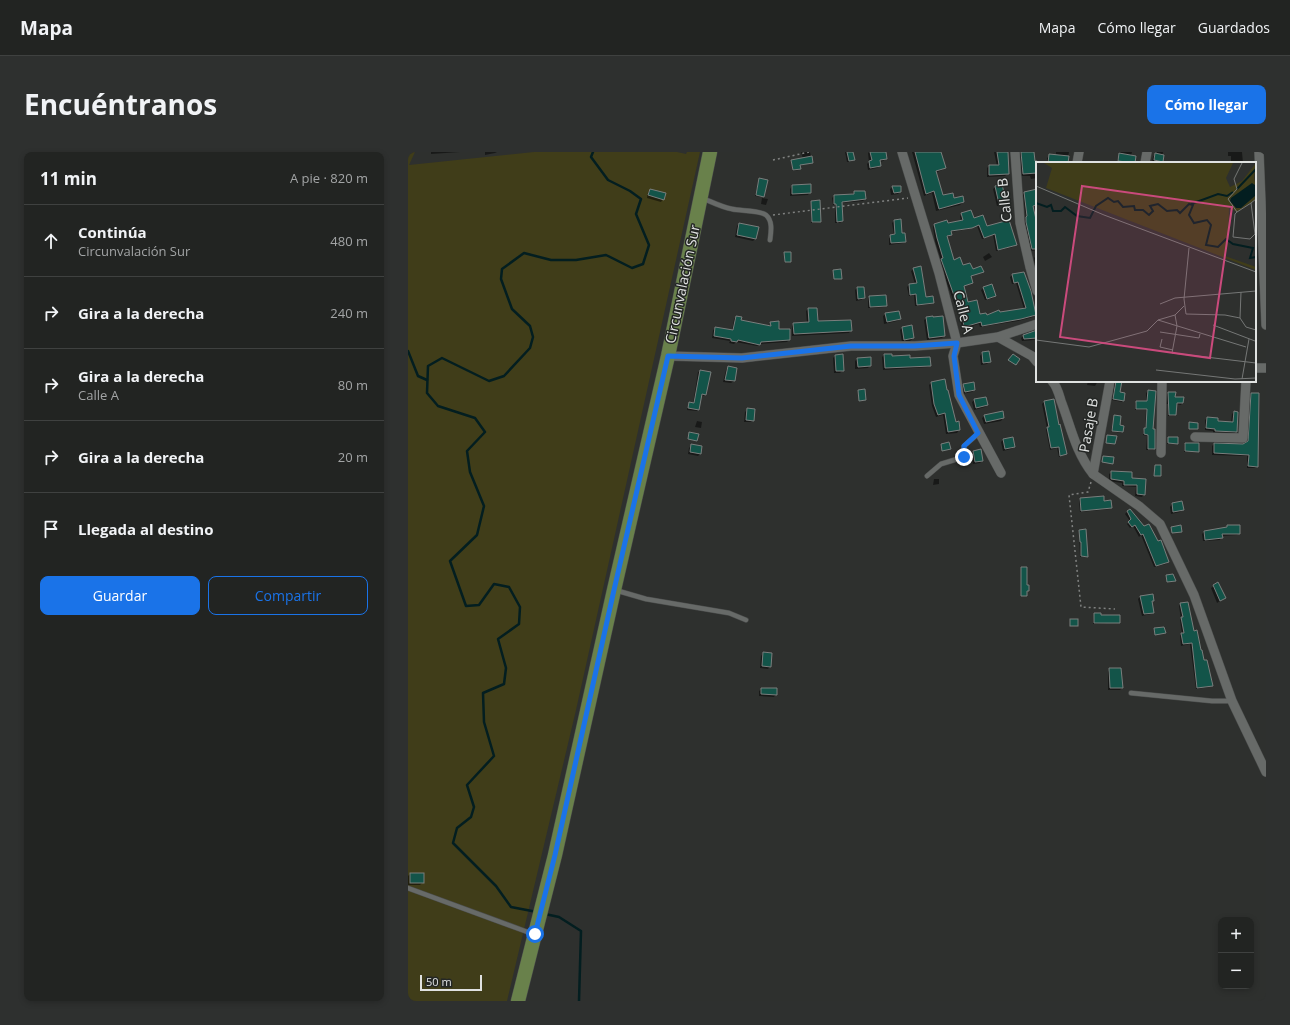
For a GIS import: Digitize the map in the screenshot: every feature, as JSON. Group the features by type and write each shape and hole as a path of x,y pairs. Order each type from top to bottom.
{"main road":[{"name":"Circunvalación Sur","path":"518,1001 555,855 668,356 710,152"}],"street":[{"name":"Calle A","path":"902,152 939,273 957,343 954,356 959,395 978,433 1001,473"},
{"name":"Calle B","path":"1015,152 1020,223 1036,288"},
{"path":"1077,162 1079,152"},
{"path":"1145,162 1147,152"},
{"path":"1259,152 1258,178 1266,325"},
{"path":"668,356 742,358 851,346 914,346 957,343 998,337 1036,324"},
{"path":"998,337 1032,356 1036,361"},
{"path":"1055,382 1077,449 1093,474 1139,506 1160,524 1194,595 1232,701 1266,772"},
{"name":"Pasaje B","path":"1093,474 1110,382"},
{"path":"1161,453 1162,382"},
{"path":"1195,437 1243,438 1246,382"}],"lane":[{"path":"700,197 731,209 761,213 766,216 770,222 770,240"},
{"path":"927,476 941,464 964,457 964,446 978,433"},
{"path":"614,590 646,598 729,613 746,620"},
{"path":"1131,692 1232,701"},
{"path":"408,888 536,928"}],"path":[{"path":"773,160 809,152"},
{"path":"766,216 916,197"},
{"path":"1093,474 1088,492 1069,495 1081,607 1115,609"}],"shaded area":[{"path":"408,152 415,152 409,165 534,152 677,152 686,154 687,152 700,152 576,710 507,1001 408,1001"}],"building":[{"path":"847,152 853,152 855,160 849,161"},
{"path":"870,152 886,152 887,159 880,160 881,166 870,168 869,161 872,160"},
{"path":"915,152 941,152 946,168 936,171 943,195 953,193 954,198 963,196 964,202 939,209 934,191 926,194"},
{"path":"997,152 1008,152 1009,174 989,175 989,165 999,165"},
{"path":"1021,152 1034,152 1035,161 1037,161 1036,173 1023,174"},
{"path":"1119,153 1136,156 1135,162 1118,161"},
{"path":"1155,153 1164,155 1163,162 1154,160"},
{"path":"1049,154 1069,156 1068,162 1048,162"},
{"path":"812,156 813,163 800,165 801,169 793,170 791,160"},
{"path":"759,178 768,180 764,197 756,195"},
{"path":"811,184 811,193 792,194 792,185"},
{"path":"1002,184 1006,202 999,204 995,186"},
{"path":"892,186 901,186 901,192 894,193"},
{"path":"650,189 666,193 664,200 648,195"},
{"path":"1036,189 1036,205 1033,206 1036,220 1036,249 1032,249 1026,222 1027,216 1024,192"},
{"path":"854,191 865,191 866,199 842,202 843,221 837,222 834,195 854,194"},
{"path":"820,200 821,222 812,222 811,201"},
{"path":"971,210 974,218 983,215 987,226 1009,220 1017,245 998,250 995,234 984,238 979,225 972,228 951,231 952,235 947,236 954,260 960,257 963,265 970,263 973,269 981,266 984,272 971,276 973,283 964,286 968,302 977,300 980,314 986,313 987,315 999,310 1000,312 1026,308 1018,282 1014,283 1012,274 1024,272 1031,291 1036,315 982,326 981,322 964,327 960,303 957,304 941,259 943,258 934,224 947,220 948,223 963,220 961,213"},
{"path":"901,219 902,233 905,233 906,242 891,243 890,235 895,234 894,220"},
{"path":"739,223 759,227 756,239 737,235"},
{"path":"784,252 791,252 791,262 785,262"},
{"path":"921,266 926,297 933,296 934,303 917,305 916,294 910,295 909,284 917,283 913,268"},
{"path":"841,269 842,279 834,279 833,270"},
{"path":"992,284 996,296 987,299 983,287"},
{"path":"857,287 864,287 865,298 858,299"},
{"path":"886,295 887,306 870,307 869,296"},
{"path":"808,308 817,308 818,321 851,320 852,331 794,334 793,323 809,322"},
{"path":"899,311 901,319 887,322 885,313"},
{"path":"736,316 742,317 741,320 771,326 770,322 779,321 779,329 790,329 790,340 761,342 760,345 738,340 737,342 731,341 731,339 714,336 715,327 733,330"},
{"path":"943,316 945,336 929,338 926,317"},
{"path":"912,325 914,338 904,340 902,327"},
{"path":"1036,330 1036,338 1024,339 1023,335"},
{"path":"989,351 991,362 983,363 982,352"},
{"path":"843,354 844,371 836,371 835,355"},
{"path":"884,354 892,354 892,356 910,355 910,358 930,357 931,366 885,368"},
{"path":"1013,354 1020,359 1016,365 1008,360"},
{"path":"871,357 871,366 858,367 857,358"},
{"path":"728,366 737,368 735,381 725,380"},
{"path":"700,370 711,372 706,395 702,394 699,410 688,408 689,402 694,403"},
{"path":"945,379 956,422 959,421 960,430 948,432 945,413 938,415 934,404 931,382"},
{"path":"974,382 975,390 965,392 963,384"},
{"path":"1116,382 1122,382 1120,392 1125,393 1124,401 1113,399"},
{"path":"865,389 866,400 859,401 858,390"},
{"path":"1148,390 1156,391 1153,429 1155,429 1155,449 1148,449 1148,435 1144,434 1144,428 1146,428 1147,409 1136,409 1136,401 1147,401"},
{"path":"1168,392 1176,392 1175,397 1184,397 1183,403 1177,403 1176,415 1169,415"},
{"path":"1251,393 1259,393 1258,467 1248,466 1249,455 1214,453 1214,443 1243,444 1248,441"},
{"path":"986,397 988,405 976,408 974,399"},
{"path":"1054,399 1067,454 1060,456 1059,447 1051,448 1044,401"},
{"path":"747,408 755,409 754,421 746,420"},
{"path":"1003,411 1004,418 986,422 984,415"},
{"path":"1234,411 1238,412 1237,432 1215,431 1215,429 1206,428 1207,417 1218,418 1218,421 1233,422"},
{"path":"1114,415 1121,416 1120,425 1124,426 1123,432 1112,431"},
{"path":"1189,422 1198,423 1198,429 1189,429"},
{"path":"689,432 699,434 697,441 688,439"},
{"path":"1107,435 1117,436 1115,444 1106,443"},
{"path":"1013,437 1015,447 1005,449 1003,439"},
{"path":"1168,437 1178,437 1178,444 1168,443"},
{"path":"949,442 951,449 942,451 941,444"},
{"path":"1185,443 1199,443 1199,452 1185,451"},
{"path":"691,444 702,446 701,454 690,452"},
{"path":"981,449 983,461 975,462 973,451"},
{"path":"1103,456 1114,457 1113,464 1102,462"},
{"path":"1155,465 1161,465 1161,476 1154,476"},
{"path":"1111,471 1132,472 1132,478 1146,479 1145,495 1137,494 1137,485 1124,485 1124,481 1111,479"},
{"path":"1104,496 1104,501 1111,500 1112,508 1081,511 1080,498"},
{"path":"1182,501 1184,510 1173,512 1172,503"},
{"path":"1130,509 1144,526 1149,524 1158,541 1161,540 1169,562 1156,566 1143,534 1141,535 1135,525 1132,527 1128,522 1131,519 1127,511"},
{"path":"1181,525 1182,532 1172,533 1171,527"},
{"path":"1227,525 1240,525 1240,534 1222,534 1223,538 1205,540 1204,531 1227,527"},
{"path":"1086,529 1088,557 1081,556 1079,530"},
{"path":"1021,567 1027,567 1027,585 1029,585 1029,591 1027,591 1027,596 1021,596"},
{"path":"1173,574 1176,581 1167,582 1166,575"},
{"path":"1218,582 1226,598 1220,601 1213,585"},
{"path":"1153,594 1154,601 1152,601 1154,613 1144,614 1140,596"},
{"path":"1188,602 1194,631 1197,630 1201,650 1204,660 1207,660 1213,686 1197,688 1192,643 1183,644 1181,633 1184,633 1181,617 1183,617 1180,603"},
{"path":"1094,613 1101,613 1101,615 1120,615 1120,623 1094,623"},
{"path":"1070,619 1078,619 1078,626 1070,626"},
{"path":"1164,627 1166,633 1155,635 1154,628"},
{"path":"763,652 772,653 771,667 762,666"},
{"path":"1109,668 1121,668 1123,688 1110,688"},
{"path":"761,688 777,688 777,695 761,694"},
{"path":"410,873 424,873 424,883 410,883"}],"waterway":[{"path":"537,912 511,907 496,886 453,843 457,828 471,817 474,807 467,785 494,756 484,722 483,693 504,684 506,668 498,639 519,624 520,607 509,587 494,584 479,605 466,606 450,561 477,535 484,506 470,472 467,451 485,432 475,418 438,406 427,393 428,366 442,358 489,381 504,376 530,348 533,337 530,326 512,309 501,279 502,269 524,253 551,260 576,260 606,255 632,268 643,264 649,245 636,214 641,199 630,191 608,180 591,157 593,152"},
{"path":"408,351 418,376 427,380"},
{"path":"545,914 559,917 581,931 579,1001"}],"route":[{"path":"535,934 555,855 668,356 742,358 851,346 914,346 957,343 954,356 959,395 978,433 964,446 964,457"}]}
